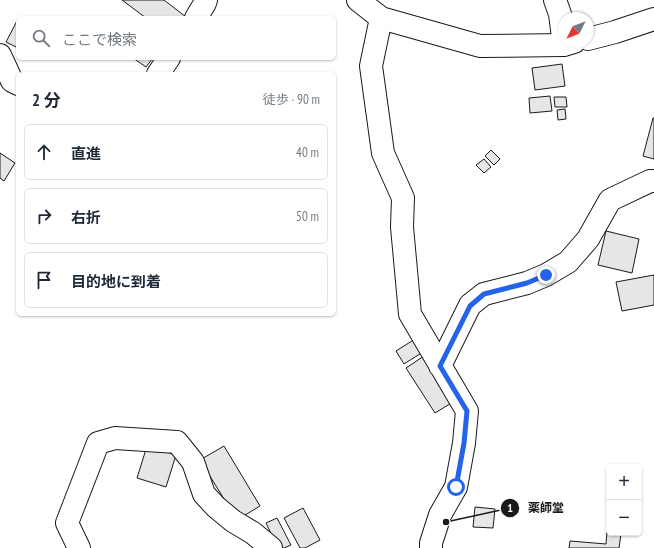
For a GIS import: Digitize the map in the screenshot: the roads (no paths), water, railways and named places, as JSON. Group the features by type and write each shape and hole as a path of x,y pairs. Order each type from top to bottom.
{"street":[{"path":"197,16 206,0"},
{"path":"358,0 381,18 480,46 558,43"},
{"path":"555,0 559,12"},
{"path":"381,18 370,66 383,153 403,198 402,227 410,314 467,411 464,443 456,487 440,515 431,543 431,548"},
{"path":"594,37 615,32 654,19"},
{"path":"0,55 12,81 16,83"},
{"path":"159,72 168,60"},
{"path":"440,366 470,306 484,294 527,283 546,275 568,262 588,239 610,200 650,181 654,181"},
{"path":"79,548 68,523 98,443 115,438 177,442 193,462 204,494 216,508 233,521 254,532 271,548"}],"place":[{"name":"薬師堂","path":"446,522"}]}
